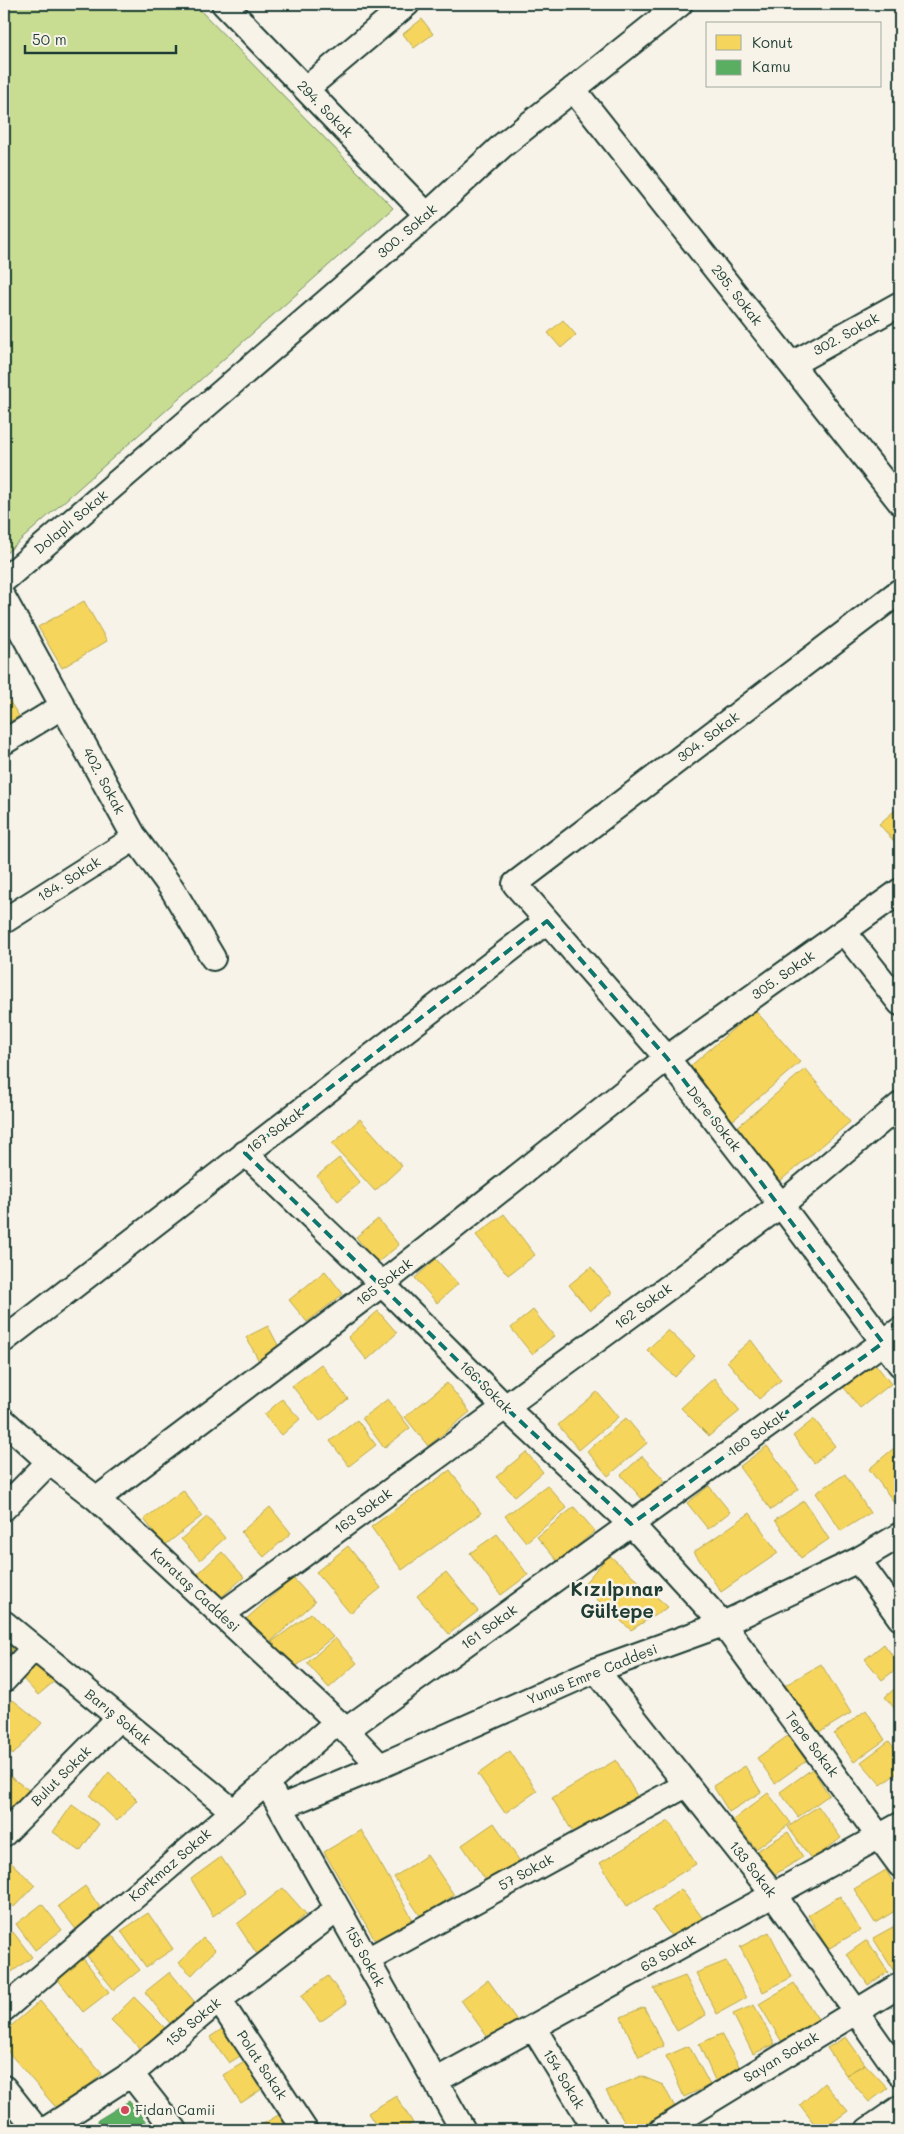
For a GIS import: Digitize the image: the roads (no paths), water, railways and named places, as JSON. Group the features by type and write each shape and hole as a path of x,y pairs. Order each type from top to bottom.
{"street":[{"name":"294. Sokak","path":"224,4 427,215"},
{"path":"306,89 407,4"},
{"name":"300. Sokak","path":"139,464 427,215 503,145 680,4"},
{"name":"295. Sokak","path":"573,89 900,502"},
{"name":"302. Sokak","path":"792,364 900,304"},
{"name":"Dolaplı Sokak","path":"4,580 139,464"},
{"name":"402. Sokak","path":"4,599 135,838 173,890 213,958"},
{"name":"304. Sokak","path":"515,884 897,599"},
{"path":"4,742 63,706"},
{"name":"184. Sokak","path":"4,921 135,838"},
{"name":"Dere Sokak","path":"515,884 667,1058 781,1206 892,1336 900,1364"},
{"name":"305. Sokak","path":"667,1058 900,891"},
{"name":"167 Sokak","path":"4,1340 547,921"},
{"path":"844,932 900,1003"},
{"name":"165 Sokak","path":"97,1499 382,1284 667,1058"},
{"name":"162 Sokak","path":"504,1406 781,1206 900,1105"},
{"name":"166 Sokak","path":"245,1153 382,1284 504,1406 631,1524 723,1624"},
{"name":"160 Sokak","path":"631,1524 892,1336"},
{"name":"163 Sokak","path":"221,1615 504,1406"},
{"name":"Karataş Caddesi","path":"4,1421 49,1462 97,1499 342,1726 380,1766"},
{"path":"4,1508 49,1462"},
{"name":"161 Sokak","path":"342,1726 631,1524"},
{"name":"Yunus Emre Caddesi","path":"281,1807 380,1766 596,1670 723,1624 858,1560 900,1535"},
{"path":"858,1560 900,1618"},
{"name":"Barış Sokak","path":"4,1623 233,1812"},
{"name":"Tepe Sokak","path":"723,1624 890,1831 900,1865"},
{"path":"4,1680 34,1648"},
{"name":"133 Sokak","path":"596,1670 774,1895 900,2074"},
{"name":"Bulut Sokak","path":"4,1834 119,1718"},
{"name":"Korkmaz Sokak","path":"4,2009 267,1782 342,1726"},
{"name":"155 Sokak","path":"267,1782 463,2130"},
{"name":"57 Sokak","path":"367,1960 686,1785"},
{"name":"63 Sokak","path":"435,2081 890,1831"},
{"name":"158 Sokak","path":"45,2130 131,2074 219,2000 338,1909"},
{"name":"Sayan Sokak","path":"662,2130 900,1985"},
{"name":"Polat Sokak","path":"219,2000 304,2130"},
{"name":"154 Sokak","path":"533,2027 596,2130"},
{"path":"131,2074 175,2130"},
{"path":"4,2088 37,2130"},
{"path":"868,2130 900,2108"}],"place":[{"name":"Fidan Camii","path":"125,2110"}],"district":[{"name":"Kızılpınar Gültepe","path":"617,1600"}]}
